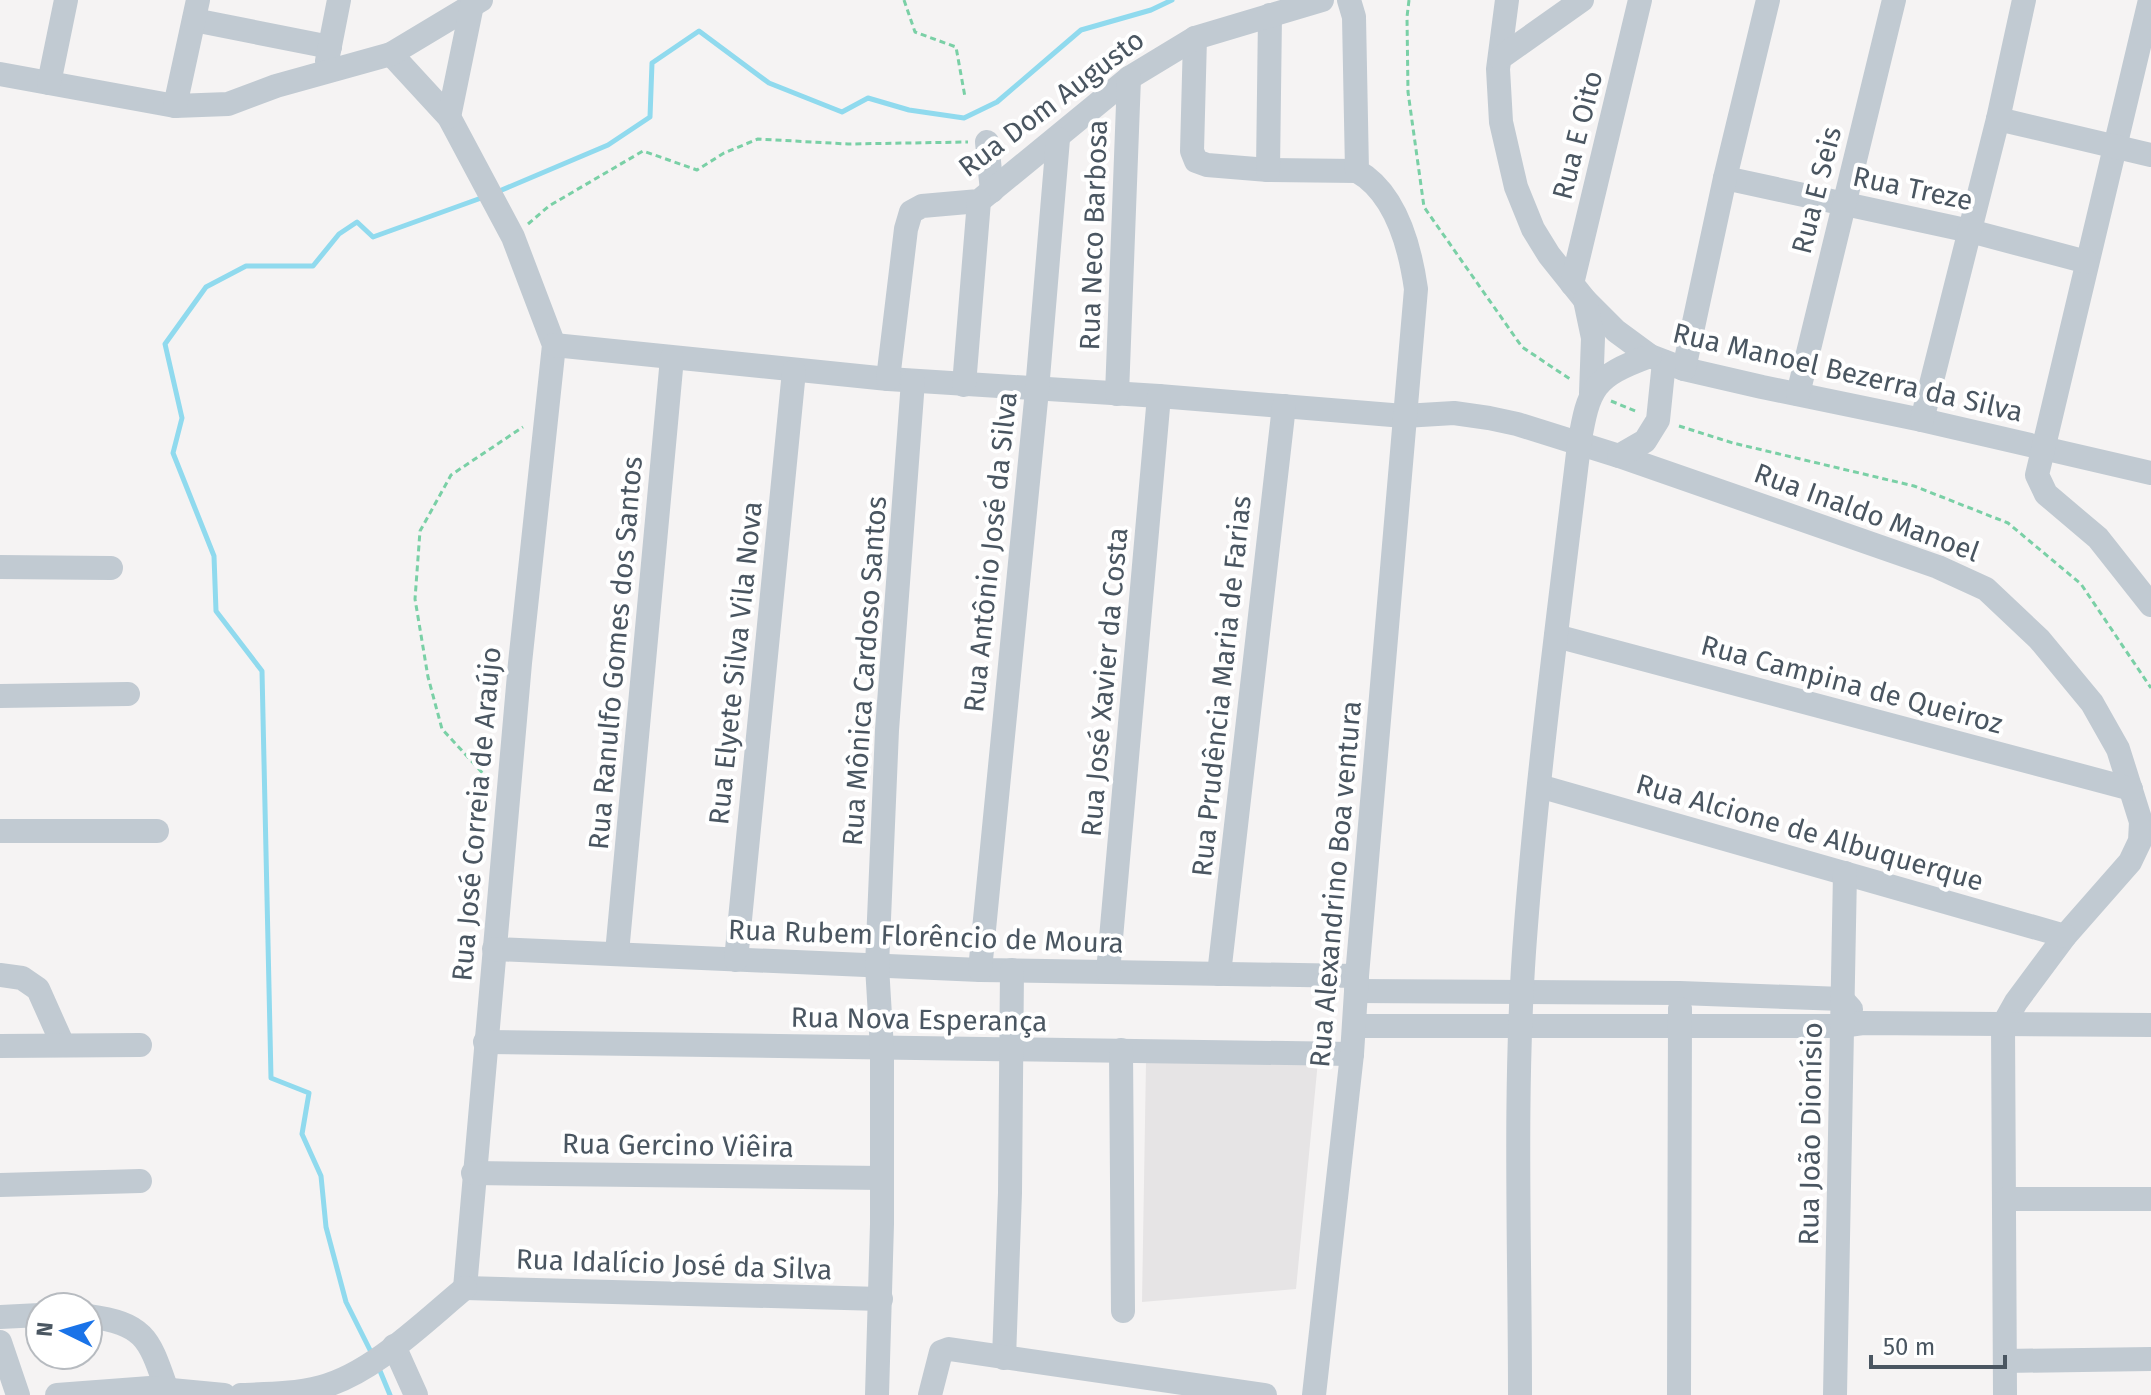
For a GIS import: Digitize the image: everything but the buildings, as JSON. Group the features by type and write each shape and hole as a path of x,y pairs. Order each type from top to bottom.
{"street":[{"path":"49,83 66,0"},
{"path":"325,71 339,0"},
{"name":"Rua Dom Augusto","path":"888,379 911,212 922,206 986,196 1129,78 1195,38 1322,0"},
{"path":"1195,38 1193,157 1196,161 1207,165 1268,170 1357,171 1354,17 1349,0"},
{"name":"Rua Manoel Bezerra da Silva","path":"1507,0 1500,58 1501,122 1516,187 1533,229 1549,255 1578,292 1616,331 1666,362 2151,473"},
{"path":"1500,58 1582,0"},
{"name":"Rua E Oito","path":"1578,292 1640,0"},
{"path":"1619,456 1645,441 1658,420 1666,362 1725,178 1768,0"},
{"name":"Rua E Seis","path":"1798,394 1894,0"},
{"path":"1922,420 1998,119 2024,0"},
{"path":"2150,0 2037,475 2046,494 2098,538 2151,605"},
{"path":"0,74 175,106 228,104 325,71 391,54 475,2"},
{"path":"449,117 475,2"},
{"path":"175,106 196,10 330,47"},
{"path":"1268,170 1270,15"},
{"path":"391,54 449,117 513,237 554,345"},
{"name":"Rua Neco Barbosa","path":"1117,394 1129,78"},
{"path":"1998,119 2151,155"},
{"name":"Rua Antônio José da Silva","path":"980,970 1037,390 1058,139"},
{"path":"964,385 986,196 987,142"},
{"name":"Rua Alexandrino Boa ventura","path":"1314,1395 1352,1054 1416,289 1412,256 1400,226 1382,193 1370,178 1357,171"},
{"name":"Rua Treze","path":"1725,178 1970,231 2087,262"},
{"path":"1520,1395 1520,1026 1539,786 1579,445 1591,393 1593,338 1578,292"},
{"name":"Rua Inaldo Manoel","path":"554,345 794,371 964,385 1159,396 1404,416 1454,413 1517,424 1619,456 1938,567 1986,589 2039,639 2092,703 2118,749 2146,846"},
{"name":"Rua José Correia de Araújo","path":"465,1288 507,800 554,345"},
{"name":"Rua Ranulfo Gomes dos Santos","path":"617,953 672,358"},
{"path":"1591,393 1605,377 1628,364 1666,362"},
{"name":"Rua Elyete Silva Vila Nova","path":"736,960 794,371"},
{"name":"Rua Mônica Cardoso Santos","path":"877,1395 881,1299 882,1049 877,966 887,730 913,381"},
{"name":"Rua José Xavier da Costa","path":"1108,972 1159,396"},
{"name":"Rua Prudência Maria de Farias","path":"1219,974 1284,406"},
{"path":"0,567 111,568"},
{"name":"Rua Campina de Queiroz","path":"1556,636 2131,789"},
{"path":"0,696 128,694"},
{"name":"Rua Alcione de Albuquerque","path":"1539,786 2065,936"},
{"path":"0,831 157,831"},
{"path":"2005,1395 2003,1025 2016,1002 2065,936 2146,846"},
{"name":"Rua João Dionísio","path":"1842,999 1845,873"},
{"name":"Rua Rubem Florêncio de Moura","path":"494,949 980,970 1219,974 1522,991 1842,999"},
{"path":"1004,1358 1012,970"},
{"path":"0,975 22,978 38,989 63,1045"},
{"path":"1679,1395 1680,993"},
{"path":"1842,999 1852,1024"},
{"name":"Rua João Dionísio","path":"1835,1395 1852,1024"},
{"path":"1354,1026 2151,1025"},
{"name":"Rua Nova Esperança","path":"485,1042 1352,1054"},
{"path":"0,1046 140,1045"},
{"path":"1121,1050 1123,1311"},
{"name":"Rua Gercino Viêira","path":"473,1173 881,1178"},
{"path":"0,1185 140,1181"},
{"path":"2006,1199 2151,1199"},
{"path":"241,1395 352,1385 465,1288"},
{"name":"Rua Idalício José da Silva","path":"465,1288 881,1299"},
{"path":"0,1317 24,1316"},
{"path":"104,1319 126,1324 146,1339 167,1390"},
{"path":"0,1342 18,1395"},
{"path":"394,1346 416,1395"},
{"path":"930,1395 937,1361 944,1350 1004,1358 1127,1385 1265,1395"},
{"path":"2005,1361 2151,1359"},
{"path":"57,1395 150,1388 224,1395"}],"path":[{"path":"904,0 915,32 956,47 965,97"},
{"path":"513,237 549,206 643,151 697,170 724,153 758,139 848,144 987,142"},
{"path":"507,800 442,729 428,677 415,599 420,531 451,475 502,443 547,409"}],"shaded area":[{"path":"1318,1061 1296,1289 1142,1302 1146,1062"}],"waterway":[{"path":"497,192 608,145 650,117 652,63 699,31 769,83 842,112 868,98 909,110 964,118 997,102 1081,30 1151,10 1172,0"},
{"path":"371,1352 346,1302 326,1227 321,1176 302,1134 309,1093 271,1078 262,671 216,611 214,556 173,453 182,418 165,344 206,287 246,266 313,266 339,234 357,222 373,237 484,197"},
{"path":"378,1366 390,1395"}]}
